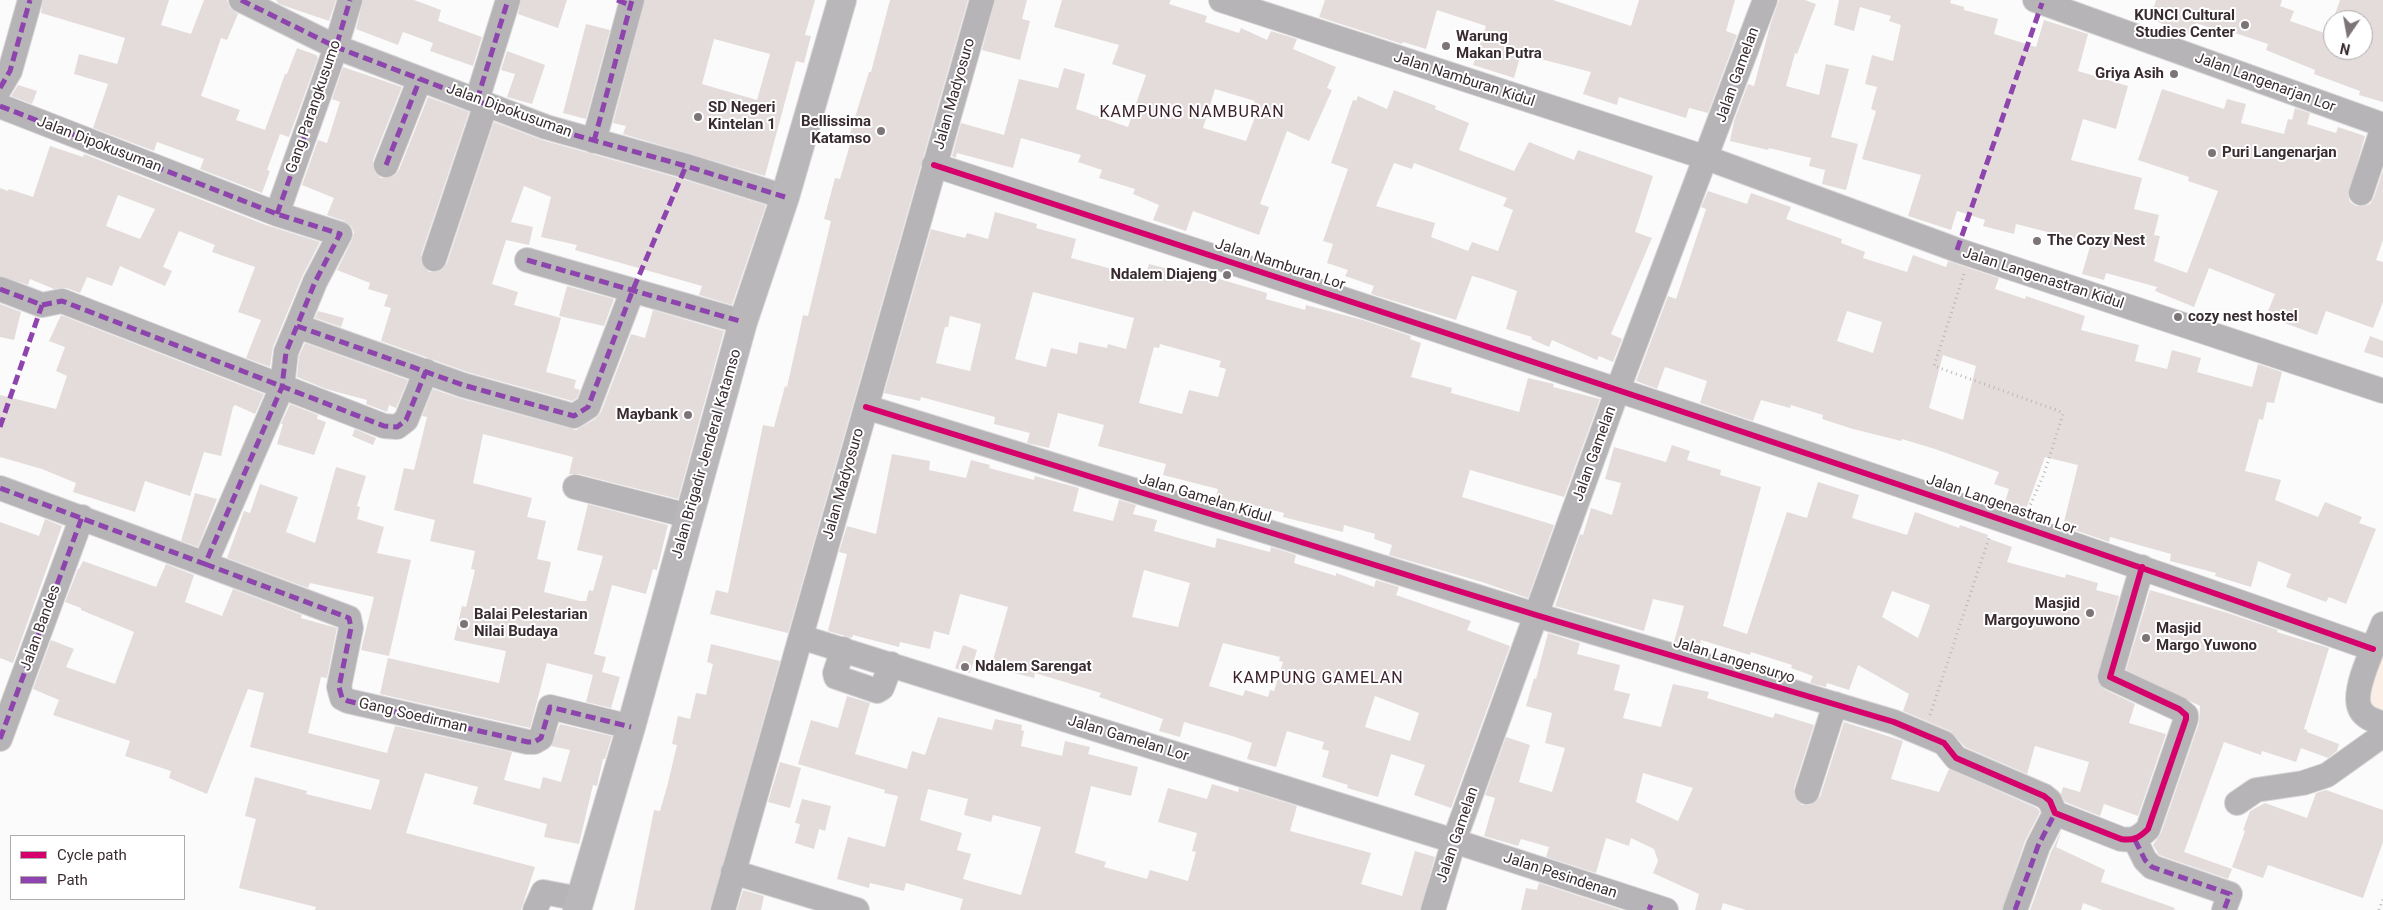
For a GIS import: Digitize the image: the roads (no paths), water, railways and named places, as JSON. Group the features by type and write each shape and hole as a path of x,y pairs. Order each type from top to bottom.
{"main road":[{"name":"Jalan Brigadir Jenderal Katamso","path":"579,905 631,727 743,322 785,197 842,0"}],"street":[{"path":"0,88 10,71 30,0"},
{"name":"Gang Parangkusumo","path":"277,214 336,47 350,0"},
{"path":"434,259 482,102 508,0"},
{"name":"Jalan Madyosuro","path":"722,910 982,0"},
{"name":"Jalan Namburan Kidul","path":"1221,0 1707,158"},
{"name":"Jalan Gamelan","path":"1433,910 1454,841 1618,389 1707,158 1765,0"},
{"name":"Jalan Langenarjan Lor","path":"2034,0 2383,126"},
{"name":"Jalan Dipokusuman","path":"249,1 336,47 546,127 686,166 785,197"},
{"path":"594,141 626,2"},
{"path":"386,165 420,78"},
{"name":"Jalan Dipokusuman","path":"0,106 277,214 340,234 315,282 297,326"},
{"path":"2361,192 2383,126"},
{"name":"Jalan Langenastran Kidul","path":"1707,158 1970,255 2383,391"},
{"name":"Jalan Namburan Lor","path":"934,165 1618,389"},
{"path":"527,260 632,292 743,322"},
{"path":"0,289 42,305 62,301 384,426 397,427 406,420 426,371"},
{"path":"0,488 206,564 223,519 282,387 286,352 297,326 463,385 574,416 588,407 632,292"},
{"name":"Jalan Langenastran Lor","path":"1618,389 1996,516 2373,649"},
{"name":"Jalan Gamelan Kidul","path":"866,407 1536,615"},
{"path":"575,487 689,516"},
{"name":"Jalan Bandes","path":"0,739 82,517"},
{"name":"Gang Soedirman","path":"206,564 349,618 351,628 338,687 342,698 348,701 528,742 534,742 541,738 550,707 631,727"},
{"path":"2015,910 2038,846 2055,813 2121,839 2135,840 2148,829 2186,715 2179,709 2110,677 2142,567"},
{"name":"Jalan Langensuryo","path":"1536,615 1907,726 1923,736 1944,743 1956,758 2044,796 2050,801 2055,813"},
{"path":"2383,624 2359,687 2359,706 2368,718 2383,724"},
{"name":"Jalan Gamelan Lor","path":"801,637 1454,841"},
{"path":"1807,792 1835,704"},
{"path":"2237,803 2256,790 2303,783 2327,775 2383,735"},
{"path":"2135,840 2145,860 2152,867 2230,894 2224,910"},
{"name":"Jalan Pesindenan","path":"1454,841 1655,908"},
{"path":"733,872 857,910"},
{"path":"535,910 543,892 579,905"}],"place":[{"name":"KUNCI Cultural Studies Center","path":"2245,25"},
{"name":"Warung Makan Putra","path":"1446,46"},
{"name":"Griya Asih","path":"2174,74"},
{"name":"SD Negeri Kintelan 1","path":"698,117"},
{"name":"Bellissima Katamso","path":"881,131"},
{"name":"Puri Langenarjan","path":"2212,153"},
{"name":"The Cozy Nest","path":"2037,241"},
{"name":"Ndalem Diajeng","path":"1227,275"},
{"name":"cozy nest hostel","path":"2178,317"},
{"name":"Maybank","path":"688,415"},
{"name":"Masjid Margoyuwono","path":"2090,613"},
{"name":"Balai Pelestarian Nilai Budaya","path":"464,624"},
{"name":"Masjid Margo Yuwono","path":"2146,638"},
{"name":"Ndalem Sarengat","path":"965,667"}],"district":[{"name":"KAMPUNG NAMBURAN","path":"1192,113"},
{"name":"KAMPUNG GAMELAN","path":"1318,679"}]}
